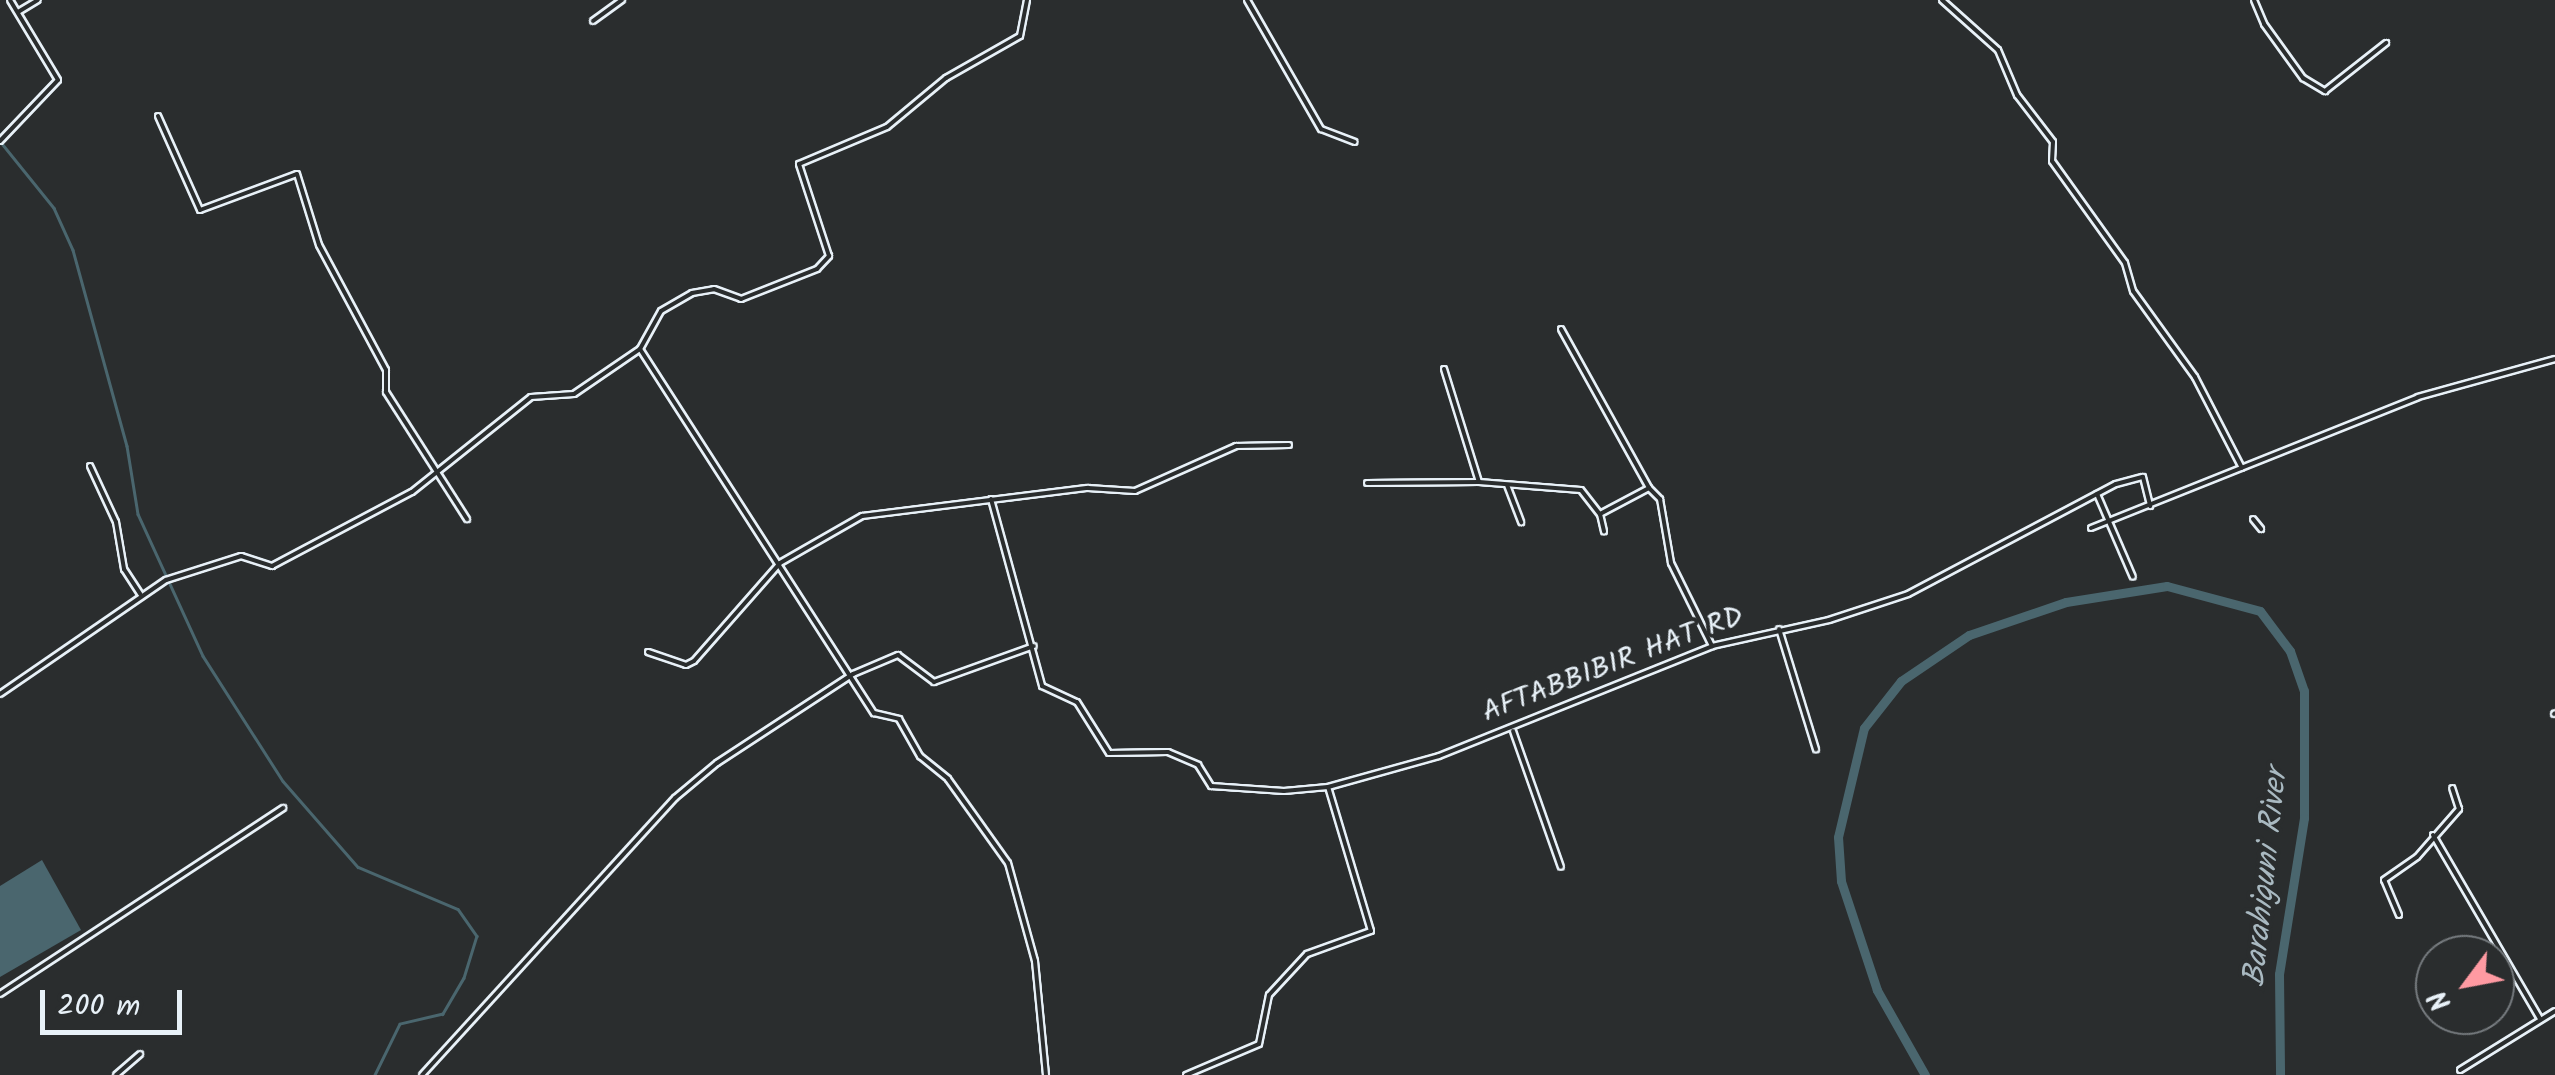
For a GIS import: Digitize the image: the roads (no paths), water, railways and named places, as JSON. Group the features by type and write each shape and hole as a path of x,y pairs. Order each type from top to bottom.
{"street":[{"path":"0,141 58,80 10,0"},
{"path":"18,12 38,0"},
{"path":"593,21 622,0"},
{"path":"0,694 140,594 240,556 272,566 439,472 531,398 574,394 640,349 660,311 692,293 714,289 741,299 817,269 829,256 806,200 802,161 887,127 946,78 1020,36 1027,0"},
{"path":"1247,0 1321,129 1355,142"},
{"path":"1942,0 1998,50 2017,95 2053,142 2052,161 2196,377 2242,468"},
{"path":"2254,0 2303,78 2325,92 2386,43"},
{"path":"158,116 200,210 297,174 319,245 386,370 386,392 467,519"},
{"path":"1561,330 1648,488 1660,499 1671,563 1712,646"},
{"path":"640,349 853,674 874,713 899,719 920,756 948,779 1008,863 1035,961 1046,1075"},
{"path":"2091,528 2418,397 2555,360"},
{"path":"1444,369 1478,482"},
{"path":"648,652 686,665 694,661 780,563 862,516 1088,488 1135,491 1236,446 1289,445"},
{"path":"90,466 116,522 124,569 140,594"},
{"name":"AFTABBIBIR HAT RD","path":"1034,646 1031,662 1042,686 1074,700 1109,753 1168,752 1198,765 1212,786 1328,787 1513,731 1712,646 1778,628 1829,620 1908,594 2097,494 2142,478 2150,506"},
{"path":"1367,484 1478,482 1581,490 1600,514 1604,532"},
{"path":"1506,485 1522,522"},
{"path":"1600,514 1648,488"},
{"path":"2097,494 2133,577"},
{"path":"422,1075 675,798 853,674 898,655 934,682 1034,646 991,499"},
{"path":"2253,519 2261,529"},
{"path":"1778,628 1816,749"},
{"path":"1513,731 1561,867"},
{"path":"1186,1075 1259,1044 1269,994 1306,954 1371,930 1328,787"},
{"path":"2399,914 2384,880 2416,857 2460,807 2452,788"},
{"path":"0,994 283,808"},
{"path":"2432,835 2540,1018"},
{"path":"2460,1070 2555,1011"},
{"path":"116,1075 140,1054"}],"water":[{"path":"42,860 81,930 0,977 0,886"}],"waterway":[{"path":"0,141 54,208 73,250 127,446 138,514 203,656 283,781 358,867 458,909 477,936 464,978 443,1014 400,1024 375,1075"},
{"name":"Barahiguni River","path":"1925,1075 1877,990 1841,881 1838,837 1864,728 1901,681 1969,635 2066,602 2167,586 2260,611 2290,651 2304,691 2304,818 2279,974 2280,1075"}]}
